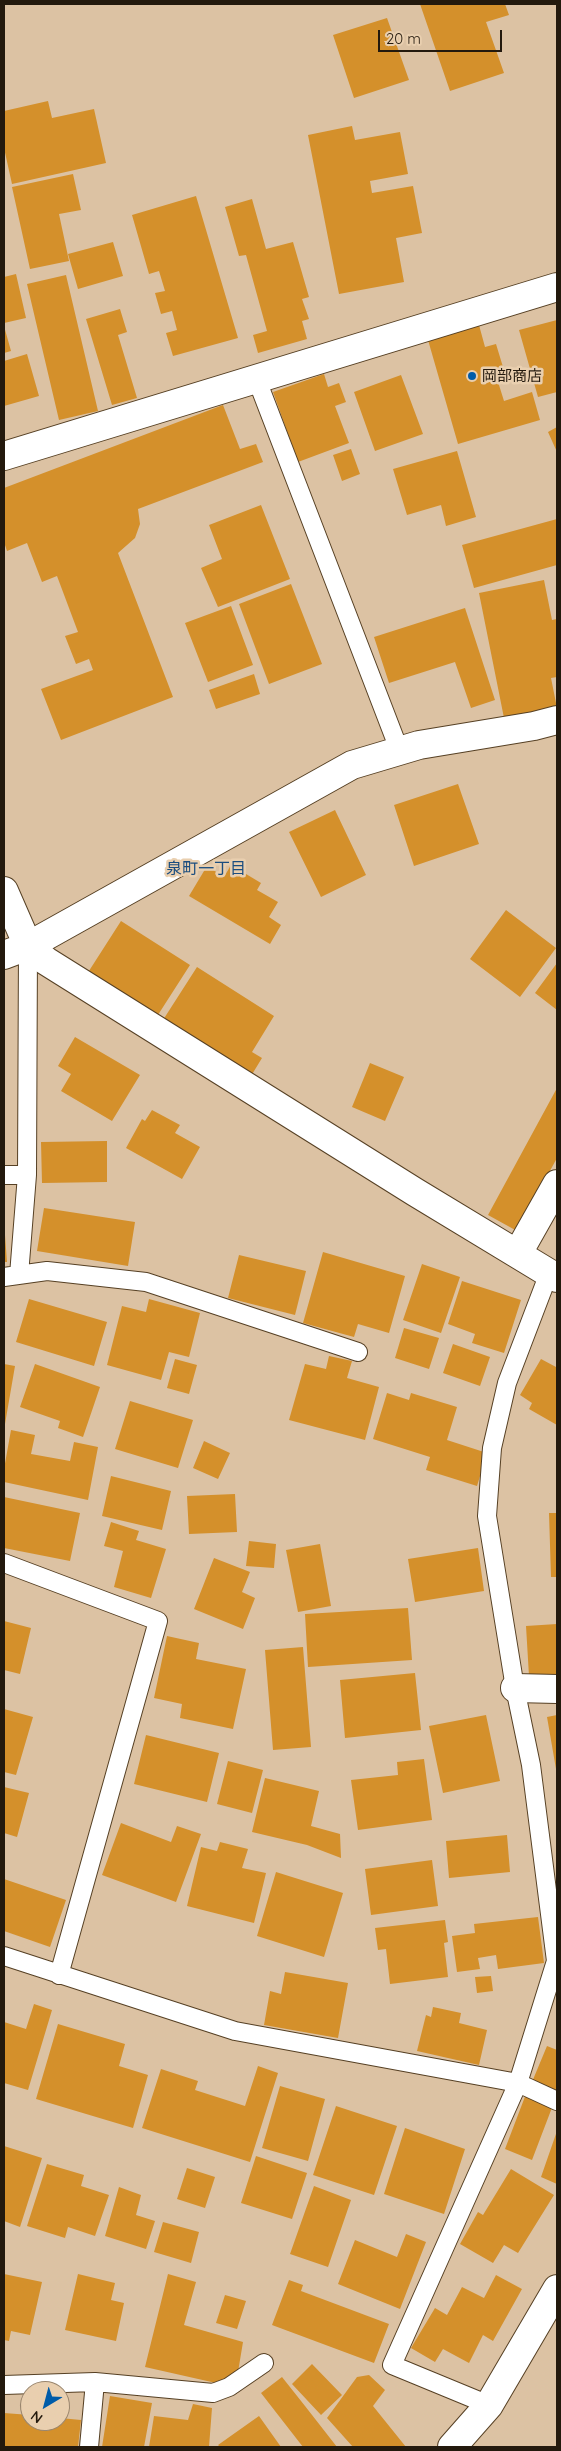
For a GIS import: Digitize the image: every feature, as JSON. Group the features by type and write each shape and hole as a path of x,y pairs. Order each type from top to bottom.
{"street":[{"path":"4,456 557,287"},
{"path":"16,951 352,765 419,745 534,726 557,720"},
{"path":"4,891 16,951"},
{"path":"16,951 46,961 553,1276"},
{"path":"518,1253 557,1184"},
{"path":"515,1688 557,1690"},
{"path":"452,2447 489,2405 557,2289"}],"lane":[{"path":"257,380 400,752"},
{"path":"16,951 27,1175 11,1276 47,1271 146,1282 358,1352"},
{"path":"4,1175 27,1175"},
{"path":"489,2405 392,2365 518,2083 556,1960 531,1765 515,1688 487,1516 491,1458 507,1383 553,1276"},
{"path":"4,1563 158,1621 59,1975"},
{"path":"4,1956 235,2031 518,2083 557,2101"},
{"path":"4,2386 96,2382 213,2393 229,2388 264,2363"},
{"path":"88,2447 96,2382"}],"building":[{"path":"420,4 505,4 509,15 486,22 504,73 450,91"},
{"path":"387,18 409,80 354,98 333,35"},
{"path":"48,101 52,118 94,109 106,163 12,184 4,148 4,111"},
{"path":"352,126 355,140 400,132 408,174 370,181 372,193 413,186 422,233 396,238 404,282 339,294 308,135"},
{"path":"73,174 81,210 59,214 69,261 30,269 12,187"},
{"path":"196,196 238,338 173,356 166,333 177,330 172,311 161,314 155,293 165,291 159,271 149,274 132,215"},
{"path":"252,199 266,249 293,242 309,297 302,299 309,319 302,321 307,339 258,353 253,335 267,331 246,255 239,256 225,207"},
{"path":"113,242 123,276 78,289 68,254"},
{"path":"16,274 26,318 4,323 4,277"},
{"path":"66,275 98,411 59,420 27,284"},
{"path":"120,309 127,332 118,335 137,398 112,405 86,319"},
{"path":"557,320 557,392 538,397 519,330"},
{"path":"479,325 485,347 496,344 503,367 494,369 504,401 532,392 540,420 458,444 428,340"},
{"path":"4,326 11,351 4,353"},
{"path":"27,354 39,396 4,406 4,361"},
{"path":"324,374 328,387 339,383 346,402 335,406 349,443 298,462 273,392"},
{"path":"401,375 423,434 375,451 354,392"},
{"path":"223,405 240,449 256,444 263,462 138,509 140,524 135,538 118,553 173,697 61,740 41,689 93,670 89,659 76,664 65,636 78,632 57,576 42,582 27,543 7,551 4,542 4,488"},
{"path":"557,427 557,452 548,432"},
{"path":"351,449 360,474 342,481 333,455"},
{"path":"457,451 476,517 446,526 441,505 407,515 393,469"},
{"path":"261,505 290,579 218,607 201,568 222,559 209,525"},
{"path":"557,519 557,565 474,588 462,545"},
{"path":"544,580 552,620 557,619 557,677 551,678 557,708 504,718 479,593"},
{"path":"291,584 322,664 269,684 239,604"},
{"path":"231,606 253,665 208,682 185,623"},
{"path":"465,608 495,700 471,708 455,662 389,683 374,637"},
{"path":"254,674 260,694 216,709 209,690"},
{"path":"458,784 479,844 414,866 394,805"},
{"path":"335,810 366,875 321,897 289,832"},
{"path":"231,865 261,883 257,890 278,902 269,917 281,925 270,944 189,896 207,866 224,877"},
{"path":"506,910 556,948 520,997 470,959"},
{"path":"121,921 190,965 156,1018 87,974"},
{"path":"557,963 557,1010 535,993"},
{"path":"197,967 274,1016 252,1052 262,1058 251,1076 163,1020"},
{"path":"75,1037 140,1075 112,1121 61,1091 71,1074 58,1066"},
{"path":"370,1063 404,1077 385,1121 352,1107"},
{"path":"557,1088 557,1158 517,1231 488,1215"},
{"path":"152,1110 180,1125 175,1133 200,1147 182,1179 126,1148 142,1119 145,1121"},
{"path":"107,1141 107,1182 42,1183 41,1142"},
{"path":"44,1208 135,1222 128,1266 37,1251"},
{"path":"5,1235 7,1262 4,1262"},
{"path":"323,1252 405,1276 389,1333 358,1324 354,1337 303,1323"},
{"path":"239,1255 306,1271 295,1315 228,1298"},
{"path":"422,1264 460,1277 441,1333 403,1320"},
{"path":"462,1281 521,1300 504,1353 472,1343 475,1334 448,1324"},
{"path":"29,1299 107,1322 94,1366 16,1342"},
{"path":"149,1299 200,1313 189,1357 169,1352 161,1380 107,1365 122,1306 146,1312"},
{"path":"404,1328 439,1338 429,1369 395,1358"},
{"path":"453,1344 490,1357 480,1386 443,1373"},
{"path":"329,1356 352,1361 347,1378 379,1387 365,1440 289,1420 305,1364 326,1369"},
{"path":"175,1359 197,1365 189,1394 167,1388"},
{"path":"541,1359 556,1367 557,1364 557,1425 529,1409 532,1403 520,1395"},
{"path":"4,1364 15,1366 5,1424 4,1424"},
{"path":"35,1364 100,1387 83,1437 58,1428 60,1421 20,1407"},
{"path":"387,1393 409,1400 411,1393 457,1407 447,1440 487,1453 477,1486 426,1470 430,1457 373,1439"},
{"path":"130,1401 193,1420 178,1468 115,1449"},
{"path":"11,1430 35,1435 31,1454 70,1461 74,1442 98,1447 88,1500 4,1482 4,1469"},
{"path":"204,1441 230,1453 218,1479 193,1468"},
{"path":"111,1476 171,1491 162,1530 102,1516"},
{"path":"235,1494 237,1532 189,1534 187,1496"},
{"path":"4,1497 80,1513 70,1561 4,1548"},
{"path":"549,1513 557,1513 557,1577 551,1577"},
{"path":"111,1522 139,1531 136,1540 166,1549 151,1598 114,1587 123,1551 104,1546"},
{"path":"249,1541 276,1544 274,1568 246,1566"},
{"path":"320,1544 331,1606 298,1612 286,1550"},
{"path":"478,1548 484,1591 415,1602 408,1559"},
{"path":"214,1558 250,1572 242,1592 255,1598 243,1629 194,1609"},
{"path":"408,1608 412,1660 308,1667 305,1614"},
{"path":"4,1621 31,1628 20,1674 4,1670"},
{"path":"557,1624 557,1674 529,1676 526,1626"},
{"path":"167,1636 199,1643 196,1659 246,1669 233,1729 180,1718 182,1704 154,1698"},
{"path":"303,1647 311,1747 273,1750 265,1650"},
{"path":"415,1673 421,1730 345,1738 340,1680"},
{"path":"4,1709 33,1717 16,1775 4,1772"},
{"path":"486,1715 500,1781 443,1793 429,1726"},
{"path":"557,1715 557,1769 556,1769 547,1717"},
{"path":"146,1735 219,1753 207,1802 134,1784"},
{"path":"424,1759 432,1820 358,1830 351,1780 398,1775 397,1762"},
{"path":"228,1761 263,1770 252,1813 217,1804"},
{"path":"265,1778 319,1791 311,1826 340,1834 341,1858 307,1845 252,1832"},
{"path":"4,1787 29,1793 17,1837 4,1833"},
{"path":"121,1823 171,1842 177,1826 201,1834 176,1902 102,1875"},
{"path":"507,1835 510,1872 449,1878 446,1841"},
{"path":"220,1842 248,1849 242,1868 266,1873 254,1923 187,1906 201,1847 217,1851"},
{"path":"432,1860 438,1906 371,1915 365,1869"},
{"path":"276,1872 343,1893 324,1957 257,1936"},
{"path":"4,1879 66,1900 50,1947 4,1931"},
{"path":"538,1917 544,1963 498,1969 496,1955 478,1958 480,1969 457,1972 452,1936 475,1933 474,1924"},
{"path":"445,1920 448,1942 444,1943 448,1977 390,1984 386,1949 378,1950 375,1928"},
{"path":"285,1972 348,1983 338,2038 264,2025 270,1991 281,1994"},
{"path":"491,1976 493,1991 477,1993 475,1977"},
{"path":"34,2004 52,2010 28,2090 4,2083 4,2022 26,2029"},
{"path":"433,2007 461,2013 459,2023 487,2030 479,2065 417,2051 426,2015 431,2017"},
{"path":"58,2024 125,2044 119,2066 148,2075 133,2128 36,2099"},
{"path":"547,2046 557,2050 557,2092 532,2082"},
{"path":"258,2066 278,2073 250,2162 142,2128 161,2069 198,2081 195,2090 245,2106"},
{"path":"280,2086 325,2099 308,2161 262,2148"},
{"path":"526,2094 553,2105 532,2160 505,2149"},
{"path":"336,2106 397,2126 374,2195 313,2175"},
{"path":"405,2128 465,2149 444,2214 384,2194"},
{"path":"557,2131 557,2184 541,2177"},
{"path":"4,2146 42,2158 20,2227 4,2221"},
{"path":"256,2156 307,2173 292,2219 241,2203"},
{"path":"47,2164 84,2175 81,2186 109,2195 95,2236 68,2227 65,2238 27,2226"},
{"path":"187,2168 215,2177 205,2208 177,2199"},
{"path":"511,2169 554,2195 518,2253 504,2245 493,2263 460,2244 478,2212 483,2215"},
{"path":"314,2186 351,2200 328,2267 290,2254"},
{"path":"119,2187 141,2195 136,2215 155,2221 146,2249 105,2236"},
{"path":"163,2222 199,2232 191,2263 154,2252"},
{"path":"406,2234 426,2242 400,2309 338,2284 355,2240 397,2257"},
{"path":"4,2274 42,2282 30,2335 11,2331 9,2341 4,2340"},
{"path":"78,2274 115,2283 111,2300 124,2303 116,2341 65,2330"},
{"path":"168,2274 196,2282 184,2325 243,2342 238,2372 216,2383 145,2367"},
{"path":"496,2275 522,2289 493,2341 483,2335 469,2363 443,2349 435,2362 411,2348 435,2308 447,2315 462,2287 484,2298"},
{"path":"289,2280 303,2285 301,2291 389,2324 374,2363 272,2325"},
{"path":"225,2295 246,2301 237,2329 216,2323"},
{"path":"312,2364 342,2395 321,2415 292,2384"},
{"path":"369,2375 385,2390 373,2406 406,2447 353,2447 327,2418 357,2377"},
{"path":"282,2377 337,2447 303,2447 261,2393"},
{"path":"110,2396 152,2403 144,2447 102,2447"},
{"path":"193,2404 212,2408 209,2447 149,2447 154,2416 188,2420"},
{"path":"4,2413 20,2414 20,2431 70,2431 70,2419 81,2420 78,2447 4,2447"},
{"path":"259,2416 281,2447 220,2447 218,2445"}],"place":[{"name":"岡部商店","path":"472,376"}],"district":[{"name":"泉町一丁目","path":"206,869"}]}
